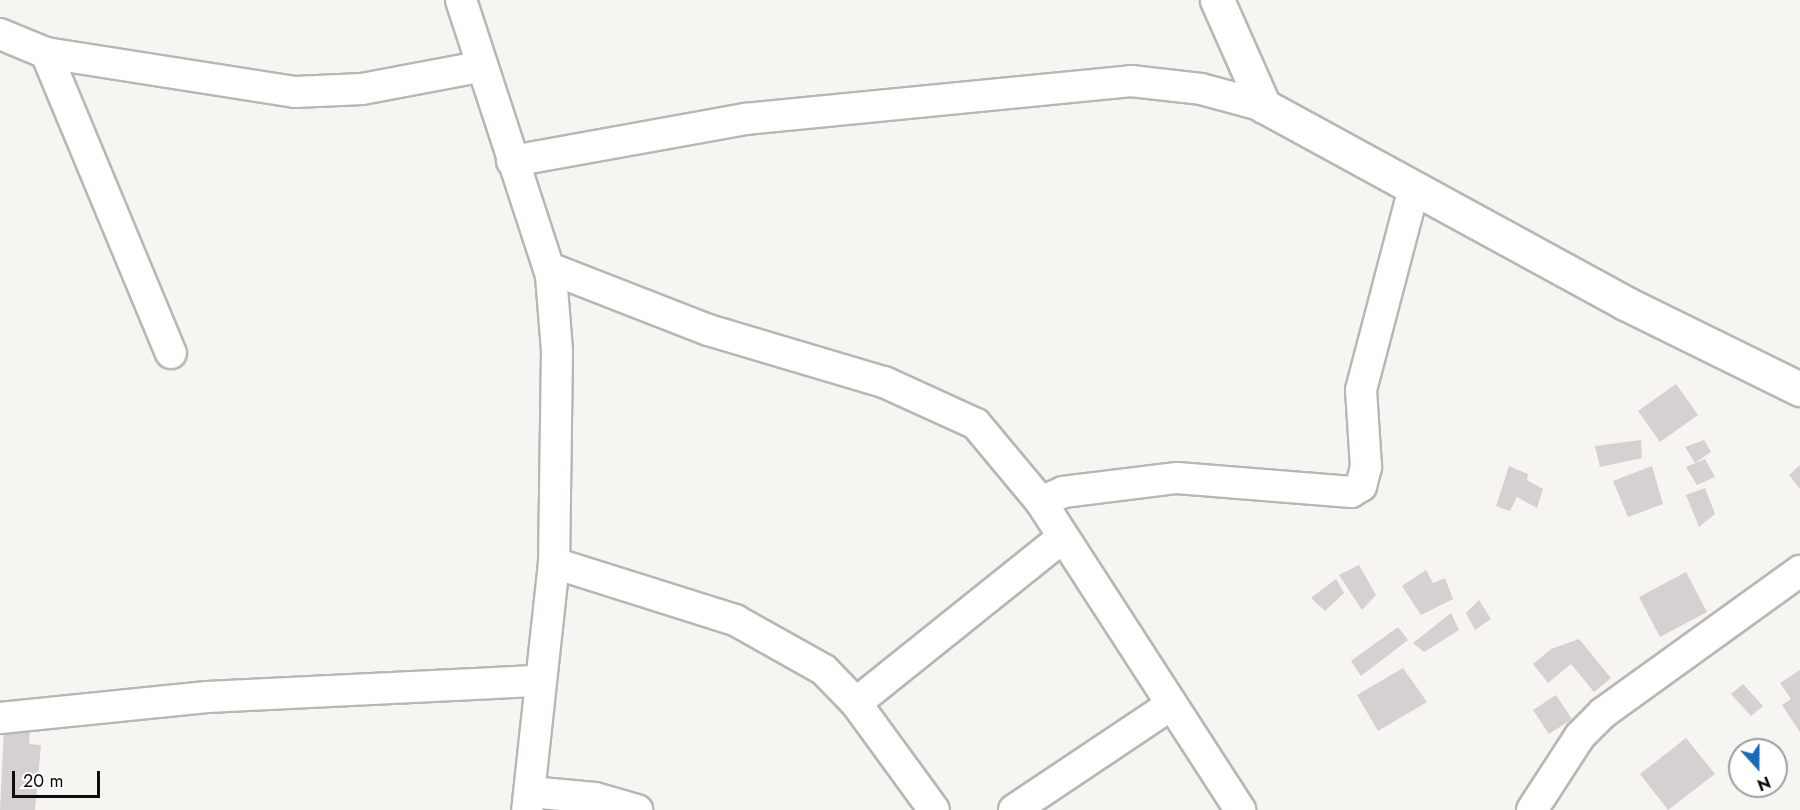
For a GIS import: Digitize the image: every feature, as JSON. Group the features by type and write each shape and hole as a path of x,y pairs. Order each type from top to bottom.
{"street":[{"path":"461,0 479,67 512,161 528,196 549,268 557,351 554,563 529,801 595,798 637,810"},
{"path":"1217,0 1264,106"},
{"path":"0,34 46,53 295,92 362,89 479,67"},
{"path":"46,53 171,353"},
{"path":"512,161 746,118 1131,81 1201,89 1264,106 1625,303 1800,389"},
{"path":"1041,502 1063,492 1177,478 1351,492 1361,486 1366,466 1361,390 1414,188"},
{"path":"549,268 708,330 884,382 956,411 992,439 1041,502 1240,810"},
{"path":"856,703 1063,537"},
{"path":"554,563 735,620 824,670 856,703 934,810"},
{"path":"1532,810 1580,735 1603,713 1800,571"},
{"path":"0,718 207,696 540,681"},
{"path":"1014,810 1171,705"}],"building":[{"path":"1676,384 1698,415 1660,442 1638,411"},
{"path":"1641,440 1642,458 1600,467 1595,446"},
{"path":"1704,440 1711,452 1695,463 1685,447"},
{"path":"1705,459 1715,477 1697,485 1686,467"},
{"path":"1800,465 1800,489 1789,475"},
{"path":"1509,466 1528,474 1527,480 1543,489 1537,508 1517,497 1510,511 1496,506"},
{"path":"1652,466 1663,504 1628,517 1613,481"},
{"path":"1705,488 1715,514 1699,527 1686,495"},
{"path":"1359,565 1376,595 1362,610 1339,575"},
{"path":"1426,570 1433,583 1445,578 1453,599 1421,615 1402,586"},
{"path":"1686,572 1707,612 1660,637 1639,597"},
{"path":"1336,579 1344,593 1325,611 1311,598"},
{"path":"1479,600 1491,619 1475,630 1466,613"},
{"path":"1451,613 1459,630 1424,652 1413,643"},
{"path":"1398,627 1408,640 1361,676 1351,661"},
{"path":"1579,639 1611,678 1594,692 1571,664 1548,683 1533,664 1551,649"},
{"path":"1403,668 1427,702 1378,731 1357,695"},
{"path":"1800,670 1800,732 1782,705 1791,699 1780,683"},
{"path":"1743,684 1763,706 1751,716 1731,694"},
{"path":"1556,695 1572,719 1549,734 1533,710"},
{"path":"4,728 30,730 29,744 41,745 35,810 0,810"},
{"path":"1686,738 1715,774 1668,810 1640,774"}]}
